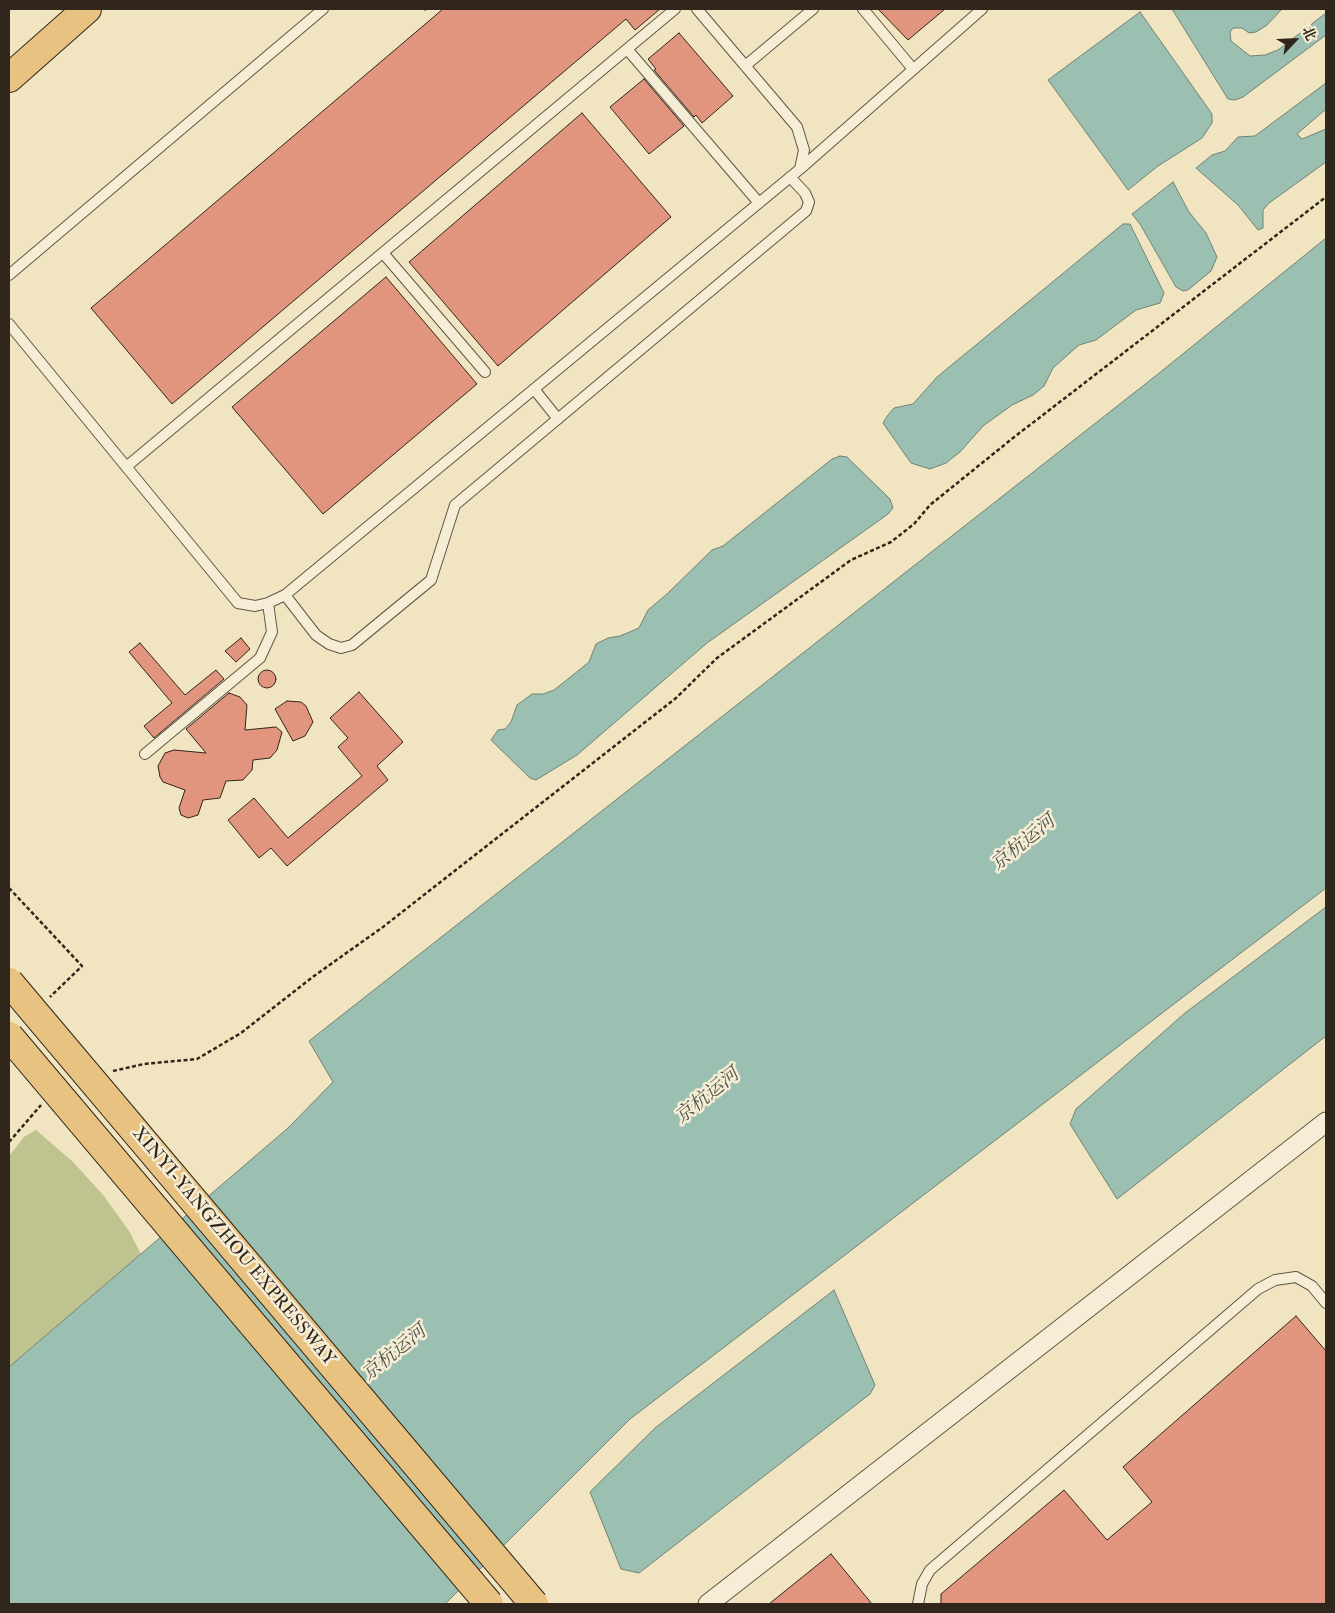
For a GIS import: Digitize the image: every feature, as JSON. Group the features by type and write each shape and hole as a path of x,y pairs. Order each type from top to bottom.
{"main road":[{"path":"9,78 87,9"},
{"name":"XINYI-YANGZHOU EXPRESSWAY","path":"9,982 534,1604"},
{"name":"XINYI-YANGZHOU EXPRESSWAY","path":"9,1036 489,1604"}],"street":[{"path":"708,1604 1326,1122"}],"lane":[{"path":"9,275 323,9"},
{"path":"126,467 675,9"},
{"path":"697,9 797,126 804,150 800,169"},
{"path":"745,66 813,9"},
{"path":"863,9 913,69"},
{"path":"9,324 238,603 255,606 268,603 285,595 800,169 982,9"},
{"path":"627,49 758,203"},
{"path":"285,595 316,635 329,644 341,648 352,645 430,580 455,505 806,211 809,202 805,193 790,177"},
{"path":"383,253 485,372"},
{"path":"534,389 558,419"},
{"path":"145,754 260,658 272,632 268,603"},
{"path":"918,1604 922,1584 930,1570 1258,1289 1275,1280 1296,1277 1312,1286 1326,1303"}],"path":[{"path":"111,1071 144,1064 197,1059 241,1033 314,976 383,927 668,704 717,658 851,560 891,542 906,530 930,504 1013,438 1326,197"},
{"path":"9,888 82,966 49,998"},
{"path":"9,1142 42,1104"}],"green space":[{"path":"36,1130 73,1162 104,1196 129,1231 141,1254 9,1367 9,1156 24,1137"}],"water":[{"path":"1172,9 1282,9 1267,25 1256,32 1249,33 1242,28 1233,28 1230,32 1231,41 1250,56 1265,55 1278,50 1326,13 1326,35 1243,97 1235,100 1228,99"},
{"path":"1140,12 1212,114 1212,123 1202,138 1158,166 1128,190 1048,80"},
{"path":"1326,83 1326,109 1297,134 1302,139 1326,129 1326,162 1269,203 1263,210 1263,228 1258,230 1238,205 1196,168 1212,155 1225,151 1238,137 1255,136"},
{"path":"1173,182 1189,212 1206,233 1217,257 1211,271 1188,290 1183,291 1176,287 1140,224 1132,214"},
{"path":"1123,224 1130,224 1164,293 1160,303 1136,310 1096,340 1079,345 1053,368 1044,386 1033,395 1012,405 983,426 960,452 946,463 930,469 911,463 883,423 894,408 913,404 937,377"},
{"name":"京杭运河","path":"1326,238 1326,888 630,1419 445,1604 9,1604 9,1367 288,1128 333,1082 309,1041 1158,374"},
{"path":"840,456 847,457 890,499 893,508 888,514 707,643 577,755 536,780 530,778 491,740 498,730 505,729 511,722 517,705 532,694 543,694 554,690 589,662 596,644 639,628 648,610 712,550 723,546 832,459"},
{"path":"1326,907 1326,1036 1117,1199 1070,1124 1076,1109 1185,1013"},
{"path":"834,1290 875,1385 870,1394 639,1573 621,1569 590,1492 655,1428"}],"building":[{"path":"443,9 660,9 635,30 626,19 172,404 91,308"},
{"path":"878,9 945,9 908,40"},
{"path":"679,33 733,96 702,123 696,115 694,117 654,70 656,69 648,59"},
{"path":"644,79 684,126 649,154 610,107"},
{"path":"582,113 671,217 498,366 409,262"},
{"path":"386,277 477,384 323,514 232,407"},
{"path":"241,638 250,649 236,662 225,651"},
{"path":"140,643 185,695 216,670 224,679 154,738 144,726 172,703 129,652"},
{"path":"267,670 273,673 276,679 273,685 267,688 261,685 258,679 261,673"},
{"path":"359,692 403,742 377,766 388,780 287,866 271,848 259,858 228,820 254,798 288,838 362,776 338,747 348,738 330,718"},
{"path":"229,693 240,697 247,705 245,730 276,727 282,732 277,750 270,758 253,760 252,770 243,780 226,781 220,798 203,800 198,815 188,818 181,815 179,808 185,790 163,782 158,766 165,753 174,750 206,753 186,729"},
{"path":"287,701 301,702 306,706 313,722 305,736 293,741 275,709"},
{"path":"1296,1316 1326,1351 1326,1604 941,1604 941,1594 1064,1490 1107,1540 1152,1502 1123,1467"},
{"path":"831,1554 872,1604 769,1604"}]}
